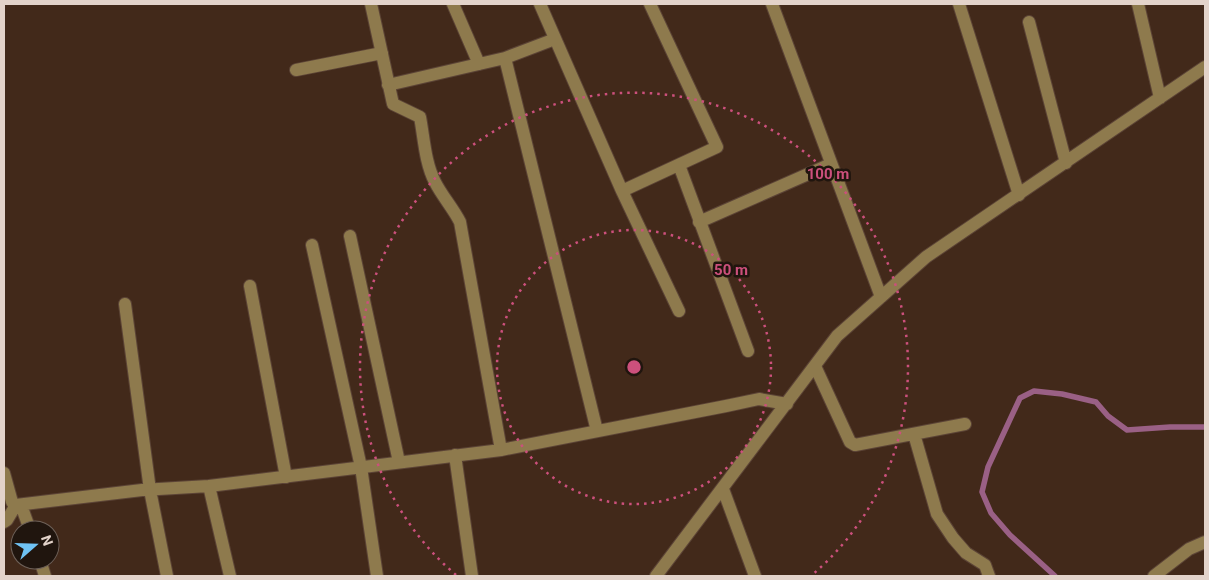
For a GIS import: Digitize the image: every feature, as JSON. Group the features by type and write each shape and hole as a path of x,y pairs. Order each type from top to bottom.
{"street":[{"path":"371,4 393,104 420,117 426,153 434,180 460,222 501,450"},
{"path":"453,4 479,64"},
{"path":"540,4 622,191 679,311"},
{"path":"622,191 717,147 650,4"},
{"path":"772,4 881,297"},
{"path":"959,4 1019,195"},
{"path":"1138,4 1160,98"},
{"path":"1029,22 1066,163"},
{"path":"388,85 505,58 555,39"},
{"path":"296,70 382,53"},
{"path":"505,58 597,431"},
{"path":"656,576 837,336 926,257 1205,67"},
{"path":"699,222 831,164"},
{"path":"678,165 748,351"},
{"path":"350,236 399,462"},
{"path":"312,245 361,467 377,576"},
{"path":"250,286 286,477"},
{"path":"125,304 150,490 167,576"},
{"path":"815,366 850,442 855,445 965,424"},
{"path":"4,473 12,502 19,505 150,490 210,486 501,450 759,399 786,404"},
{"path":"914,434 936,514 966,553 985,565 989,576"},
{"path":"455,455 472,576"},
{"path":"210,486 230,576"},
{"path":"723,489 755,576"},
{"path":"4,522 19,505"},
{"path":"19,505 26,520"},
{"path":"1154,576 1189,549 1205,542"}],"waterway":[{"path":"1055,576 1010,535 991,513 982,492 988,467 1020,398 1034,391 1062,394 1096,402 1108,416 1127,430 1205,427"}]}
